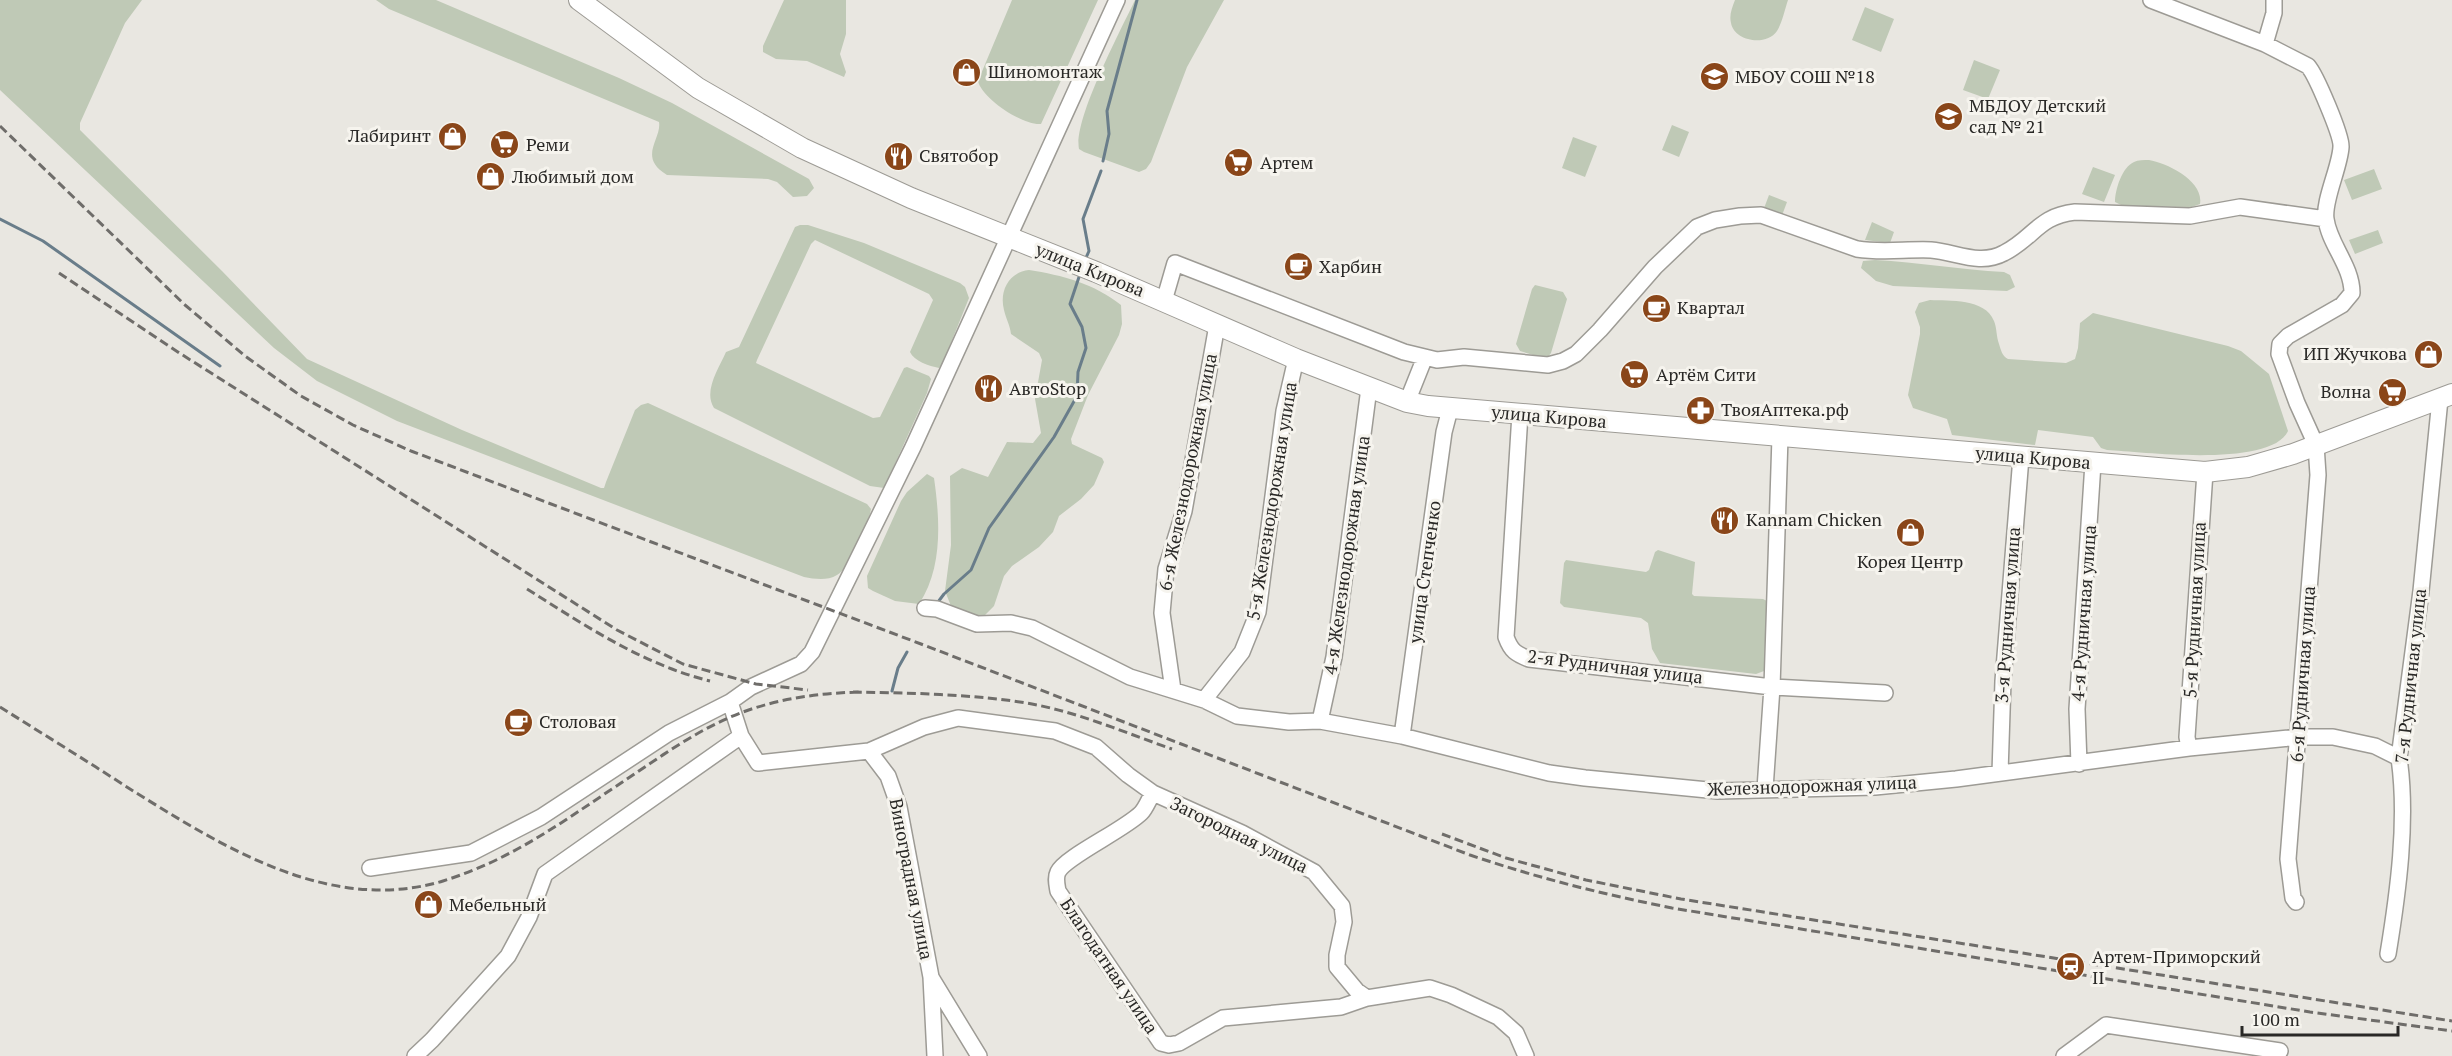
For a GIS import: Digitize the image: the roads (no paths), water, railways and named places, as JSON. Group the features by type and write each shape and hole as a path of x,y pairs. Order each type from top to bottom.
{"main road":[{"name":"улица Кирова","path":"579,0 698,88 802,148 911,198 1096,272 1296,359 1407,402 1450,409 2205,472 2248,468 2446,396"}],"street":[{"path":"370,868 471,853 541,818 669,734 730,702 751,687 801,664 812,652 887,503 1117,0"},
{"path":"2151,0 2265,44 2308,66 2314,72 2342,145 2326,219 2352,280 2352,293 2342,305 2288,336 2280,344 2278,354 2316,445"},
{"path":"2265,44 2274,13 2274,0"},
{"path":"1164,301 1175,263 1394,348 1425,357 1437,360 1464,357 1548,365 1576,354 1655,267 1697,227 1714,220 1761,216 1857,249 1933,250 1979,259 2003,254 2028,237 2045,221 2060,214 2075,212 2190,216 2240,207 2326,219"},
{"name":"6-я Железнодорожная улица","path":"1173,690 1162,613 1166,568 1184,511 1217,325"},
{"path":"1407,402 1425,357"},
{"name":"5-я Железнодорожная улица","path":"1204,700 1242,652 1258,612 1284,411 1296,359"},
{"name":"4-я Железнодорожная улица","path":"1320,721 1334,657 1369,388"},
{"name":"7-я Рудничная улица","path":"2388,954 2399,889 2402,778 2399,758 2446,396"},
{"name":"улица Степченко","path":"1402,736 1444,432 1450,409"},
{"name":"2-я Рудничная улица","path":"1520,414 1506,637 1510,649 1516,654 1529,658 1772,687 1885,693"},
{"path":"1765,789 1772,687 1780,437"},
{"name":"6-я Рудничная улица","path":"2296,902 2293,898 2288,859 2318,475 2316,445"},
{"name":"3-я Рудничная улица","path":"2000,773 2002,681 2021,457"},
{"name":"4-я Рудничная улица","path":"2079,764 2078,709 2093,463"},
{"name":"5-я Рудничная улица","path":"2189,748 2187,737 2205,472"},
{"name":"Железнодорожная улица","path":"925,608 937,609 976,624 1011,624 1032,628 1130,677 1204,700 1237,716 1289,722 1320,721 1402,736 1558,774 1718,791 1875,787 2079,764 2189,748 2299,737 2333,737 2375,746 2399,758"},
{"path":"730,702 741,736 758,763 869,751"},
{"name":"Загородная улица","path":"869,751 924,727 958,718 1055,731 1096,747 1128,776 1153,793 1242,833 1314,872 1342,906 1344,922 1337,955 1337,967 1357,991 1367,998"},
{"path":"414,1056 432,1040 508,956 529,917 545,874 741,736"},
{"name":"Виноградная улица","path":"869,751 888,776 899,807 915,883 930,977 934,1056"},
{"name":"Благодатная улица","path":"1153,793 1142,812 1119,830 1066,863 1058,872 1056,880 1058,891 1161,1043 1169,1045 1179,1043 1223,1018 1341,1007 1367,998"},
{"name":"Виноградная улица","path":"930,977 979,1056"},
{"path":"1367,998 1430,988 1451,995 1498,1017 1516,1033 1526,1056"},
{"path":"2064,1056 2106,1025 2280,1051"}],"waterway":[{"path":"1103,161 1109,134 1107,111 1137,0"},
{"path":"1085,260 1089,251 1083,219 1101,171"},
{"path":"0,219 43,241 220,366"},
{"path":"938,602 971,570 989,528 1054,437 1077,396 1078,372 1086,348 1082,327 1070,304 1080,274"},
{"path":"892,691 898,668 907,652"}],"railway":[{"path":"0,126 185,305 245,356 301,396 353,425 411,451 1470,855 1570,885 1672,908 2310,1012 2452,1031"},
{"path":"59,273 181,354 617,630 683,664 756,684 808,690"},
{"path":"527,589 593,630 638,654 661,665 710,681"},
{"path":"853,692 966,696 1032,704 1085,718 1172,749"},
{"path":"0,707 165,811 239,852 278,869 318,882 359,889 401,889 443,881 512,852 553,828 677,746 726,719 757,707 786,700 861,692"},
{"path":"1442,834 1506,858 1586,880 1681,899 2452,1021"}],"place":[{"name":"Шиномонтаж","path":"967,72"},
{"name":"МБОУ СОШ №18","path":"1714,77"},
{"name":"МБДОУ Детский сад № 21","path":"1948,116"},
{"name":"Лабиринт","path":"452,136"},
{"name":"Реми","path":"505,145"},
{"name":"Святобор","path":"898,156"},
{"name":"Артем","path":"1239,163"},
{"name":"Любимый дом","path":"491,177"},
{"name":"Харбин","path":"1298,267"},
{"name":"Квартал","path":"1656,308"},
{"name":"ИП Жучкова","path":"2428,354"},
{"name":"Артём Сити","path":"1635,375"},
{"name":"АвтоStop","path":"988,389"},
{"name":"Волна","path":"2392,392"},
{"name":"ТвояАптека.рф","path":"1700,410"},
{"name":"Kannam Chicken","path":"1725,520"},
{"name":"Корея Центр","path":"1910,533"},
{"name":"Столовая","path":"518,722"},
{"name":"Мебельный","path":"428,905"},
{"name":"Артем-Приморский II","path":"2071,967"}]}
